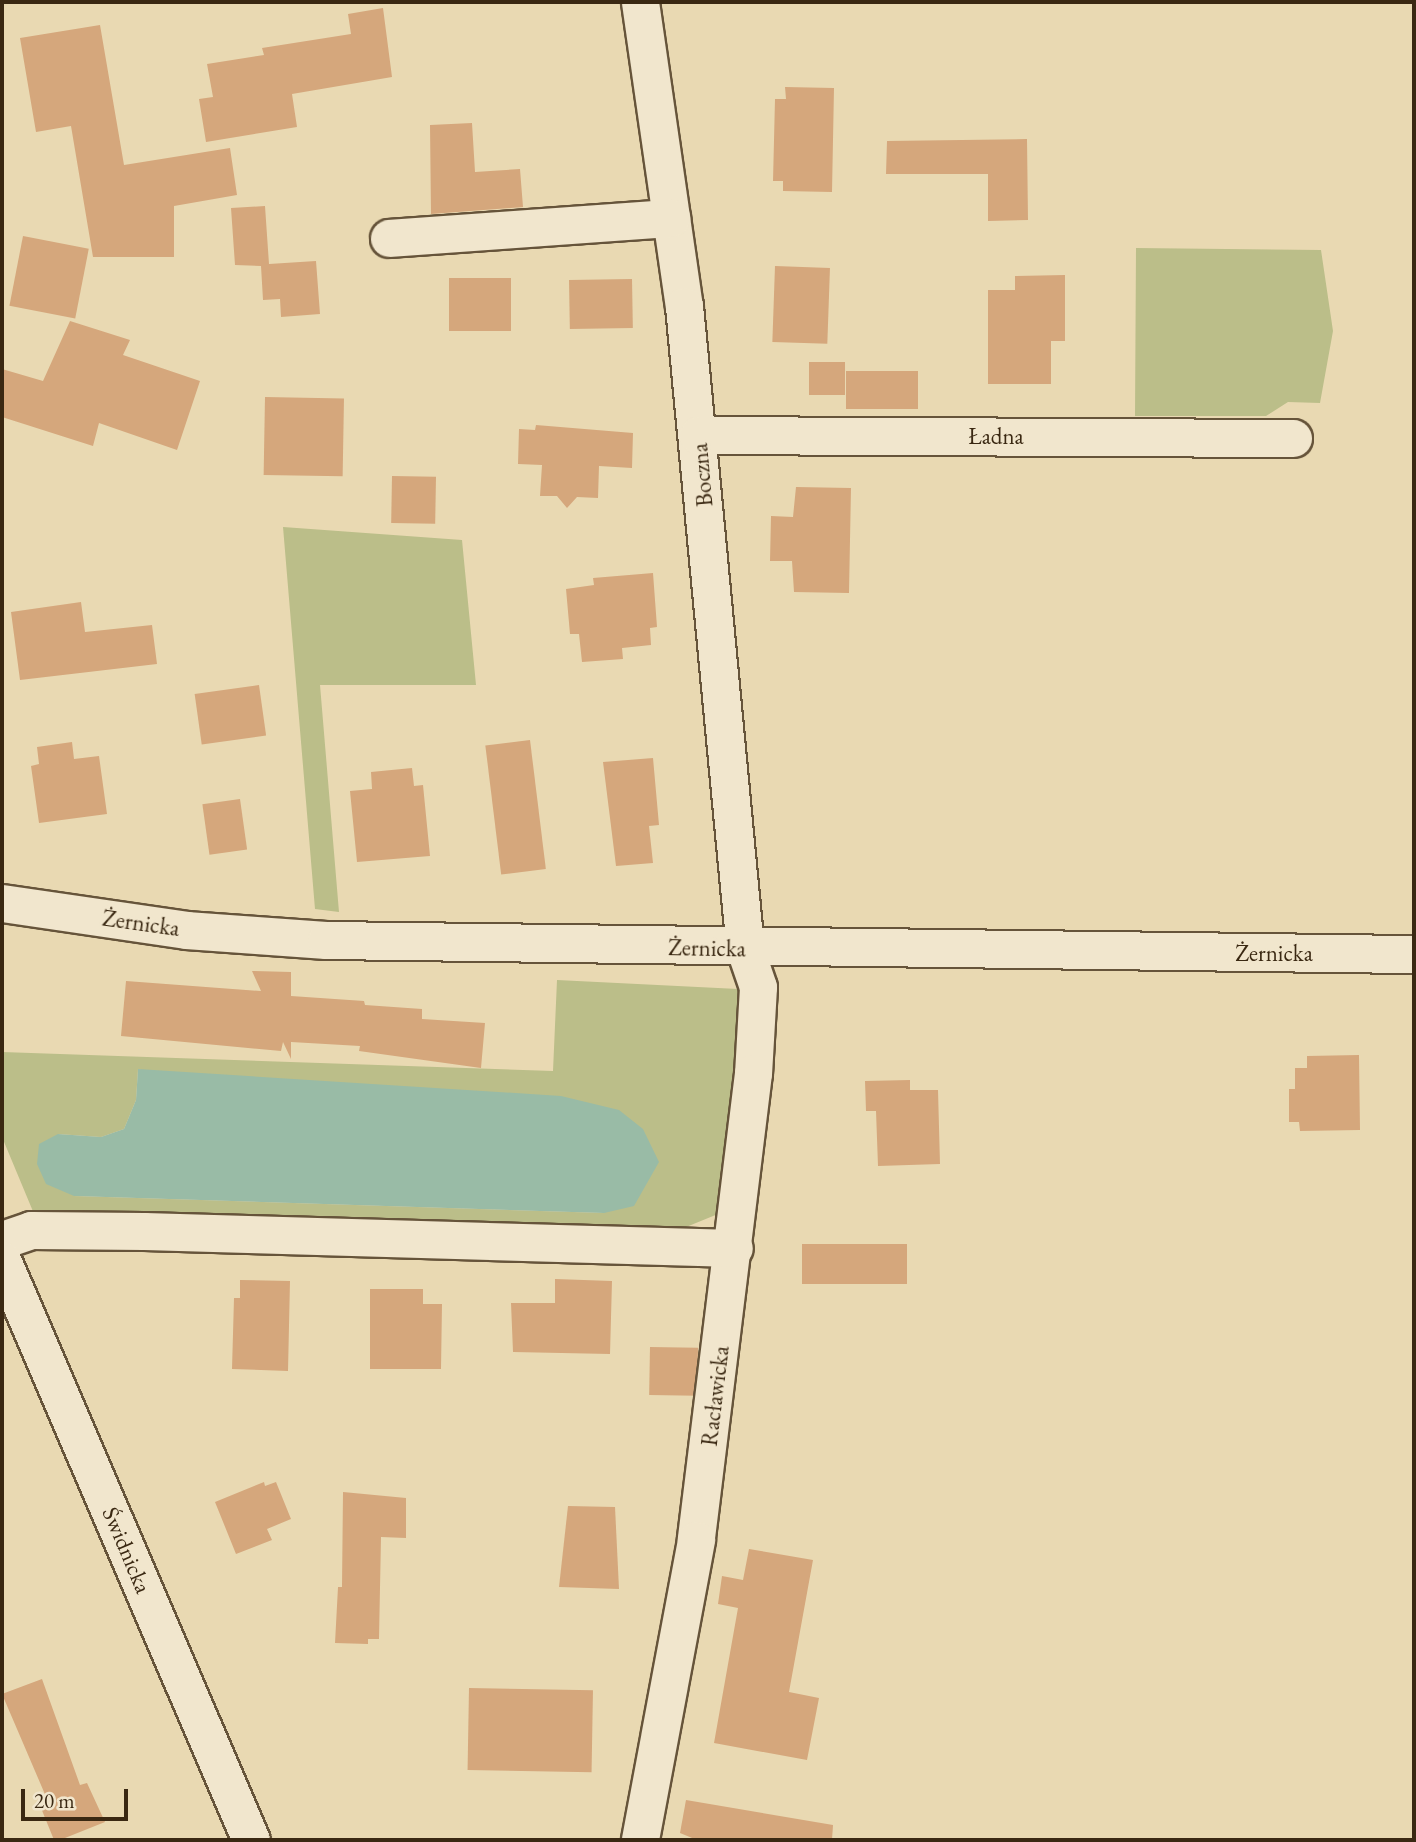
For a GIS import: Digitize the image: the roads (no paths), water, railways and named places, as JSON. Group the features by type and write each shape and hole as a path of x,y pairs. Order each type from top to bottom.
{"street":[{"name":"Boczna","path":"640,2 698,435 745,949"},
{"path":"389,238 671,218"},
{"name":"Ładna","path":"698,435 1293,438"},
{"name":"Żernicka","path":"2,903 186,930 326,940 745,949 1414,954"},
{"name":"Racławicka","path":"640,1840 696,1539 734,1248 758,987 745,949"},
{"path":"2,1240 31,1230 132,1231 734,1248"},
{"name":"Świdnicka","path":"2,1261 251,1840"}]}
